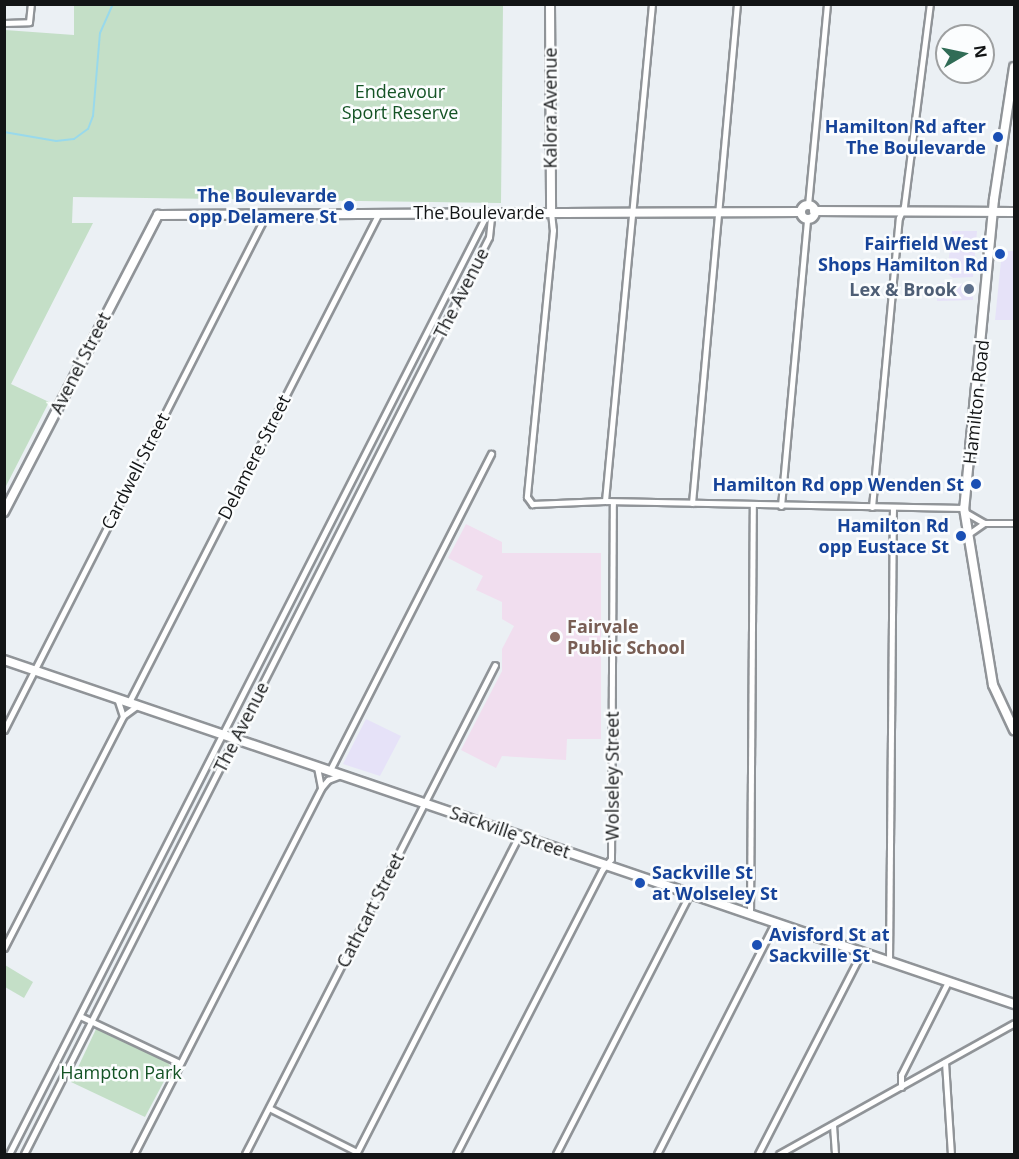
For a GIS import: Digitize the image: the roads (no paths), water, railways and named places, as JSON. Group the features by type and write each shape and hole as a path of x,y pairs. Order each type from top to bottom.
{"main road":[{"name":"Kalora Avenue","path":"550,4 551,212"},
{"name":"Hamilton Road","path":"1014,67 994,212 965,509 993,685 1014,730"},
{"path":"814,212 808,205 801,212 807,219 814,212 1014,212"},
{"name":"The Boulevarde","path":"158,215 801,212"},
{"name":"Avenel Street","path":"4,512 158,215"},
{"name":"Sackville Street","path":"4,660 1014,1004"}],"street":[{"path":"4,23 29,22 31,4"},
{"path":"605,501 652,4"},
{"path":"692,503 737,4"},
{"path":"808,205 827,4"},
{"path":"872,507 901,212 930,4"},
{"name":"The Avenue","path":"9,1155 488,212"},
{"name":"The Avenue","path":"24,1155 489,237 488,212"},
{"path":"551,212 553,230 529,502 605,501 965,509 984,523 1014,523"},
{"name":"Cardwell Street","path":"4,730 267,213"},
{"name":"Delamere Street","path":"129,702 379,213"},
{"path":"781,506 807,219"},
{"path":"330,770 491,454"},
{"name":"Wolseley Street","path":"456,1155 611,860 613,502"},
{"path":"750,913 753,506"},
{"path":"889,961 893,508"},
{"path":"968,535 984,523"},
{"name":"Cathcart Street","path":"245,1155 495,665"},
{"path":"117,698 123,716"},
{"path":"4,948 123,716 138,705"},
{"path":"316,765 321,788"},
{"path":"134,1155 321,788 328,780 343,775"},
{"path":"268,1108 356,1154 519,835"},
{"path":"556,1155 690,892"},
{"path":"657,1155 776,922"},
{"path":"758,1155 862,952"},
{"path":"901,1087 901,1075 948,982"},
{"path":"80,1016 180,1063"},
{"path":"778,1155 1014,1023"},
{"path":"945,1062 951,1155"},
{"path":"833,1125 835,1155"}],"waterway":[{"path":"4,132 56,141 74,139 88,129 93,116 100,33 113,4"}],"place":[{"name":"Hamilton Rd after The Boulevarde","path":"998,137"},
{"name":"The Boulevarde opp Delamere St","path":"349,206"},
{"name":"Fairfield West Shops Hamilton Rd","path":"1000,254"},
{"name":"Lex & Brook","path":"969,289"},
{"name":"Hamilton Rd opp Wenden St","path":"976,484"},
{"name":"Hamilton Rd opp Eustace St","path":"961,536"},
{"name":"Fairvale Public School","path":"555,637"},
{"name":"Sackville St at Wolseley St","path":"640,883"},
{"name":"Avisford St at Sackville St","path":"757,945"}],"park label":[{"name":"Endeavour Sport Reserve","path":"400,102"},
{"name":"Hampton Park","path":"121,1072"}]}
